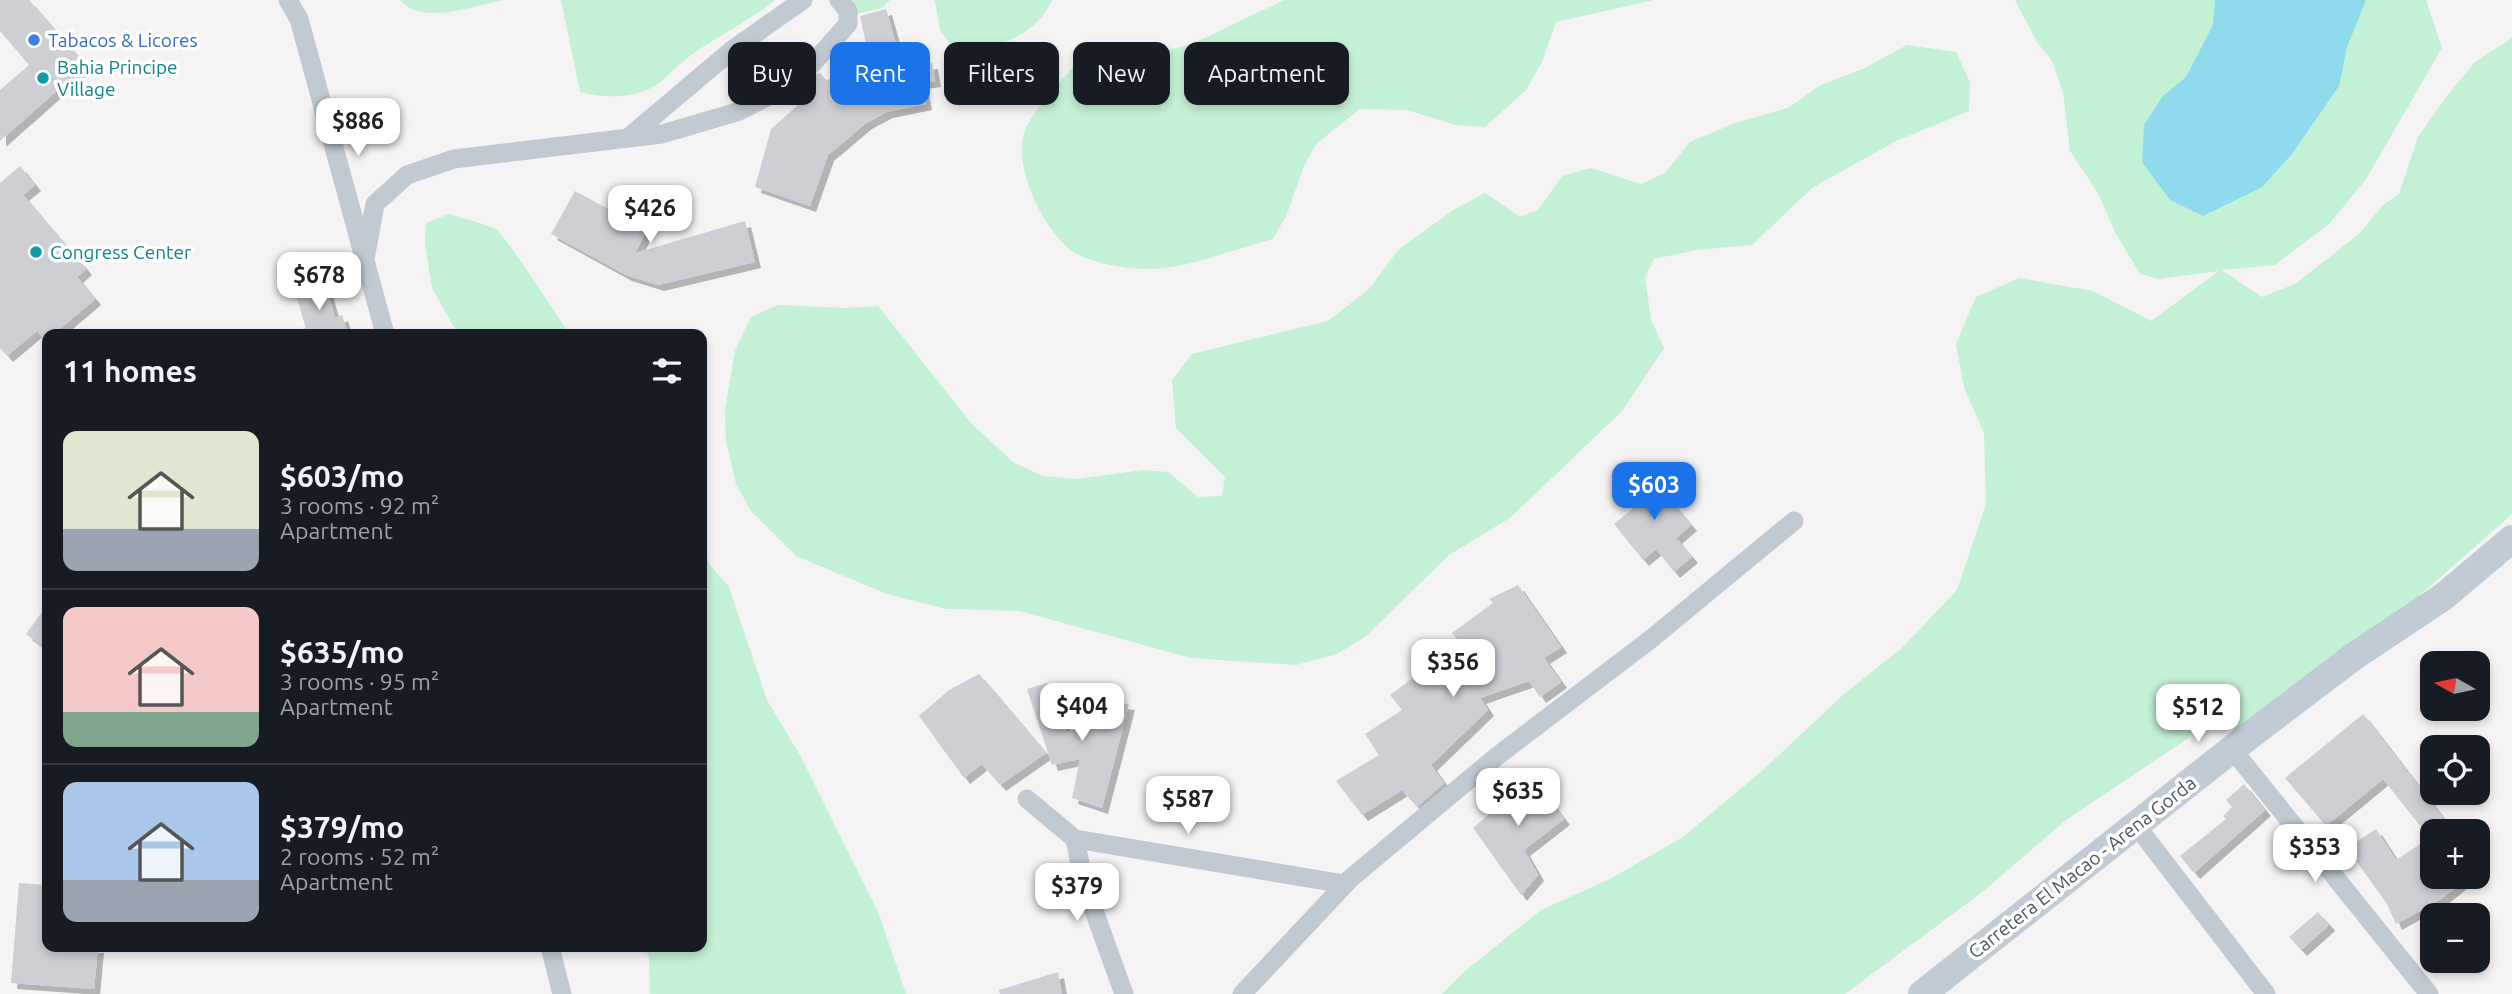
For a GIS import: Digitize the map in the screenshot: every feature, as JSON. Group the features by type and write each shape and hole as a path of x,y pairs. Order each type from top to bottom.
{"street":[{"path":"288,0 299,19 384,329"},
{"path":"629,137 732,50 803,0"},
{"path":"816,60 848,24 848,11 839,0"},
{"path":"365,259 376,204 407,174 454,159 662,134 737,112 751,105"},
{"path":"1242,994 1344,884 1496,757 1651,639 1794,521"},
{"name":"Carretera El Macao - Arena Gorda","path":"1922,994 2232,749 2353,657 2443,597 2512,539"},
{"path":"2232,749 2429,994"},
{"path":"1027,799 1075,839 1344,884"},
{"path":"2135,824 2266,994"},
{"path":"1075,839 1084,883 1124,994"},
{"path":"551,952 562,994"}],"green space":[{"path":"400,0 503,0 435,13 410,8"},
{"path":"561,0 775,0 692,54 655,86 636,94 612,96 580,92"},
{"path":"852,0 890,0 882,8 857,14"},
{"path":"935,0 1052,0 1034,25 1022,34 1002,42 949,42 940,30"},
{"path":"1284,0 1654,0 1556,22 1542,62 1526,90 1485,127 1456,125 1407,110 1360,109 1316,144 1304,166 1287,214 1273,239 1193,263 1160,268 1144,269 1104,264 1075,253 1058,238 1040,211 1027,179 1022,148 1027,126 1041,105 1059,105 1059,83 1073,67 1073,105 1170,105 1170,49 1184,46 1184,105 1349,105 1349,42 1196,42"},
{"path":"2015,0 2426,0 2442,48 2366,179 2330,223 2275,265 2222,270 2262,297 2295,284 2359,234 2383,205 2399,194 2418,137 2446,97 2475,62 2512,38 2512,514 2326,678 2235,731 2212,699 2187,739 2066,820 1981,893 1845,994 1442,994 1465,971 1541,910 1610,879 1683,837 1763,770 1844,694 1902,648 1957,590 1986,504 1984,433 1964,387 1956,344 1976,297 2019,278 2093,291 2151,321 2219,271 2159,279 2140,274 2115,232 2098,193 2070,151 2063,92 2052,61 2037,42"},
{"path":"1907,45 1956,52 1970,82 1969,111 1896,141 1812,188 1752,245 1696,250 1654,259 1645,278 1651,320 1664,348 1622,411 1510,518 1449,555 1365,637 1337,654 1296,665 1191,658 1020,611 946,609 887,594 796,556 751,511 736,484 726,441 725,409 735,351 751,317 778,305 846,308 878,306 972,424 1013,462 1043,476 1076,479 1143,470 1168,472 1198,497 1222,496 1225,477 1176,428 1172,380 1192,354 1328,321 1369,289 1399,249 1455,209 1485,193 1520,217 1538,210 1562,176 1591,168 1641,184 1665,173 1690,142 1735,123 1788,108 1821,85 1863,69"},
{"path":"449,214 495,229 520,260 567,329 455,329 432,288 425,243 426,223"},
{"path":"707,559 729,587 767,700 801,757 879,914 906,994 650,994 649,956 646,952 707,952"}],"water":[{"path":"2215,0 2366,0 2347,47 2339,86 2292,154 2262,187 2203,216 2170,200 2142,162 2144,125 2163,96 2186,77 2213,25"}],"building":[{"name":"Bahia Principe Village","path":"0,0 29,0 86,65 0,141 0,90 29,65 0,31"},
{"path":"886,9 895,42 866,42 860,16"},
{"path":"930,63 932,63 935,81 930,82"},
{"path":"820,73 827,81 830,78 830,105 921,105 887,112 866,123 828,155 810,206 755,187 771,129 796,105 816,105 816,74"},
{"name":"Congress Center","path":"20,166 35,185 23,195 86,269 77,277 95,299 60,329 42,329 42,337 37,331 7,356 0,348 0,183"},
{"path":"575,191 647,230 635,253 745,221 755,262 658,285 626,275 551,234"},
{"path":"325,283 335,318 342,315 346,329 302,329 306,328 295,292"},
{"path":"1638,461 1691,525 1676,538 1692,557 1674,572 1656,549 1643,560 1614,524 1646,498 1624,472"},
{"path":"1518,585 1561,647 1544,658 1561,682 1540,697 1529,681 1480,698 1488,710 1431,765 1444,783 1417,807 1402,790 1362,815 1336,781 1379,755 1365,734 1402,710 1390,695 1460,642 1452,633 1493,603 1489,599"},
{"path":"42,612 42,646 26,634"},
{"path":"979,674 1046,753 1000,785 982,764 964,778 919,716 949,690"},
{"path":"1047,683 1067,732 1093,723 1100,701 1129,704 1102,808 1072,798 1080,759 1052,765 1027,689"},
{"path":"2363,714 2420,788 2420,805 2433,805 2444,819 2420,819 2420,826 2383,779 2326,826 2285,778"},
{"path":"1525,768 1564,819 1524,850 1538,875 1521,895 1473,828 1511,795 1502,784"},
{"path":"2244,784 2265,810 2194,873 2180,856 2226,819 2223,816 2232,807 2226,800"},
{"path":"2376,829 2396,860 2420,844 2420,889 2454,889 2434,903 2420,903 2420,911 2396,924 2387,904 2347,848"},
{"path":"19,883 42,885 42,952 98,952 94,989 11,983"},
{"path":"2318,912 2329,925 2301,950 2289,937"},
{"path":"1058,972 1062,994 1000,994 999,990"}],"place":[{"name":"Tabacos & Licores","path":"34,40"},
{"name":"Bahia Principe Village","path":"43,78"},
{"name":"Congress Center","path":"36,252"}]}
